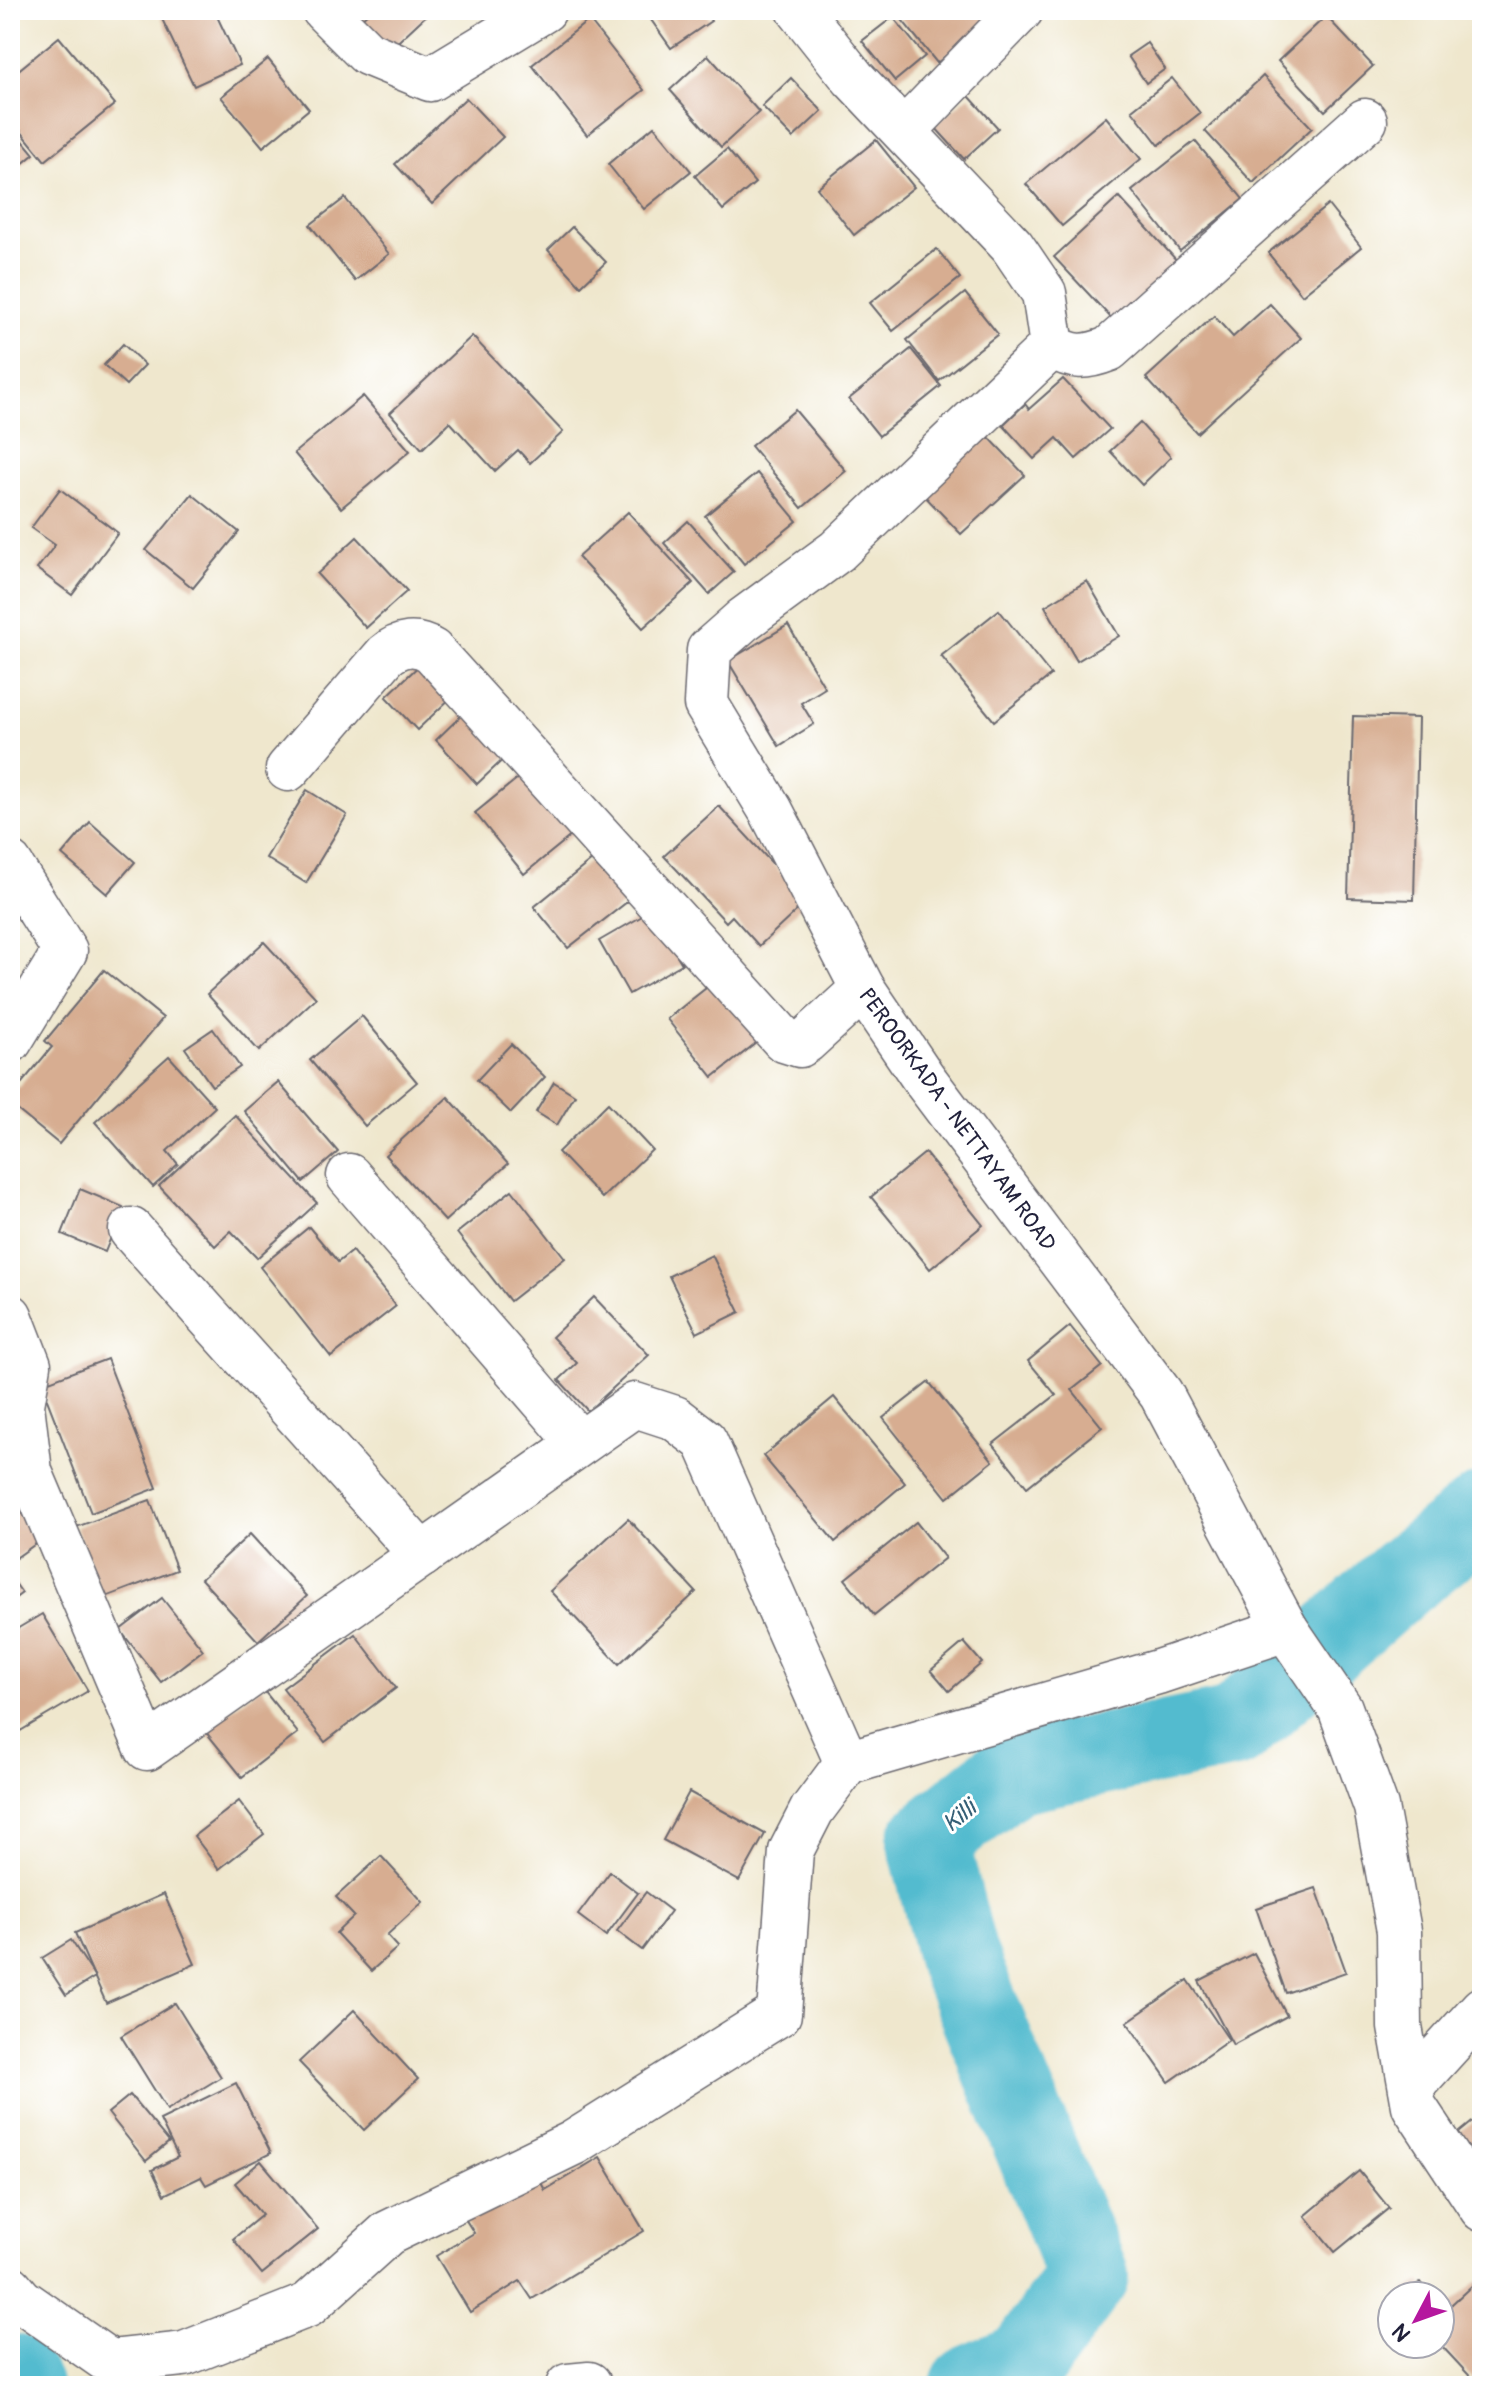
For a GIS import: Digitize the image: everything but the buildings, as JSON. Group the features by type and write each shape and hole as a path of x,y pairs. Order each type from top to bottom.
{"street":[{"path":"324,10 367,53 430,79 544,10"},
{"path":"799,10 853,78 1012,246 1044,293 1052,346 1068,356 1087,357 1109,349 1365,121"},
{"path":"904,131 1021,10"},
{"name":"PEROORKADA - NETTAYAM ROAD","path":"1052,346 837,551 743,620 709,650 706,704 771,811 863,989 924,1079 1161,1394 1286,1629 1340,1708 1376,1807 1399,1931 1400,2027 1414,2106 1482,2209"},
{"path":"288,769 386,655 401,646 421,645 432,651 784,1040 796,1045 806,1041 863,989"},
{"path":"10,864 65,951 10,1041"},
{"path":"349,1176 579,1442"},
{"path":"131,1230 422,1555"},
{"path":"10,1316 29,1365 22,1405 30,1472 147,1748 635,1405 675,1418 705,1441 847,1763"},
{"path":"10,2287 21,2300 110,2362 184,2354 308,2305 388,2233 573,2143 779,2014 791,1851 812,1810 847,1763 1158,1672 1286,1629"},
{"path":"1411,2087 1482,2009"},
{"path":"151,2357 184,2386"}],"waterway":[{"name":"Killi","path":"971,2386 1026,2362 1088,2276 957,1956 928,1841 1012,1773 1234,1728 1402,1578 1482,1514"},
{"name":"Killi","path":"10,2374 21,2386"}]}
